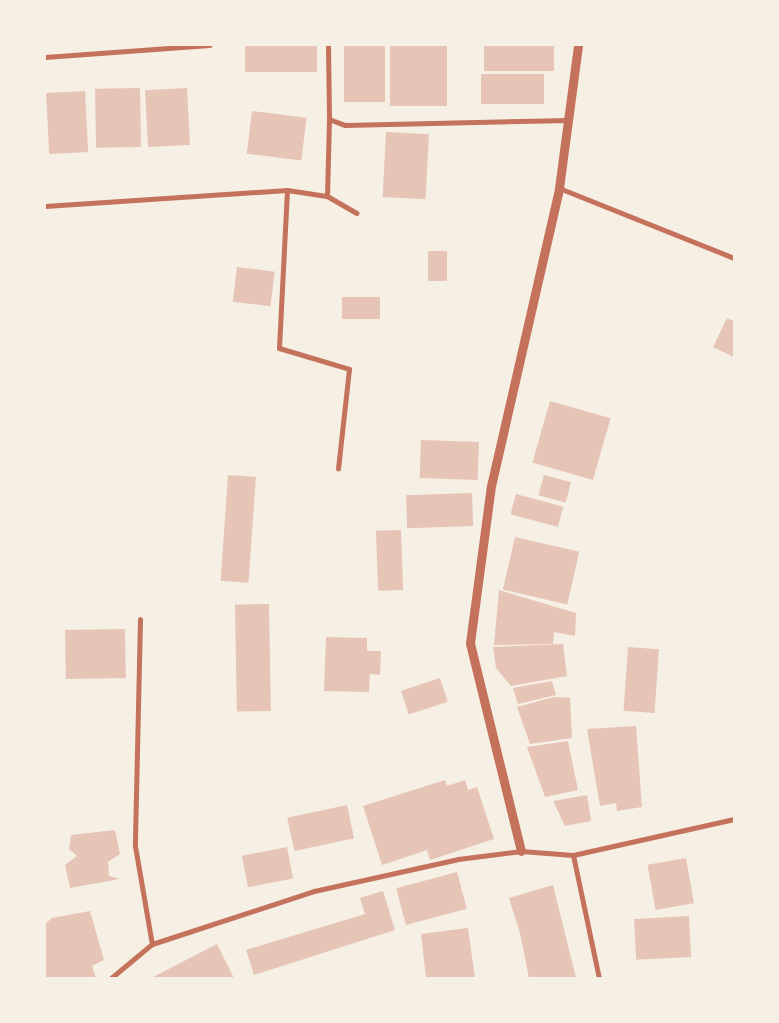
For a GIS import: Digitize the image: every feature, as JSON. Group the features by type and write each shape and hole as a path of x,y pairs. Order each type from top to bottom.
{"street":[{"path":"45,58 210,45"},
{"path":"327,196 328,45"},
{"path":"521,851 470,643 491,486 559,188 570,120 578,45"},
{"path":"328,119 345,125 570,120"},
{"path":"559,188 734,258"},
{"path":"287,190 279,348 349,369 338,468"},
{"path":"45,206 287,190 327,196 356,212"},
{"path":"140,619 135,846 152,944"},
{"path":"111,978 152,944 314,891 458,860 521,851 573,855 734,819"},
{"path":"573,855 599,978"}],"building":[{"path":"245,45 317,45 317,72 245,72"},
{"path":"344,45 385,45 385,102 344,102"},
{"path":"390,45 447,45 447,106 390,106"},
{"path":"484,45 554,45 554,71 484,71"},
{"path":"481,74 544,74 544,104 481,104"},
{"path":"140,88 141,147 96,148 95,89"},
{"path":"187,88 190,145 148,147 145,90"},
{"path":"85,91 88,152 49,154 46,93"},
{"path":"252,111 307,118 301,160 247,154"},
{"path":"386,132 429,134 426,199 383,197"},
{"path":"428,251 447,251 447,281 428,281"},
{"path":"237,267 275,272 270,306 233,302"},
{"path":"342,297 380,297 380,319 342,319"},
{"path":"727,318 734,321 734,357 713,347"},
{"path":"550,401 611,418 593,480 532,463"},
{"path":"421,440 479,442 478,480 420,478"},
{"path":"228,475 256,477 249,583 221,581"},
{"path":"544,475 571,482 566,503 539,495"},
{"path":"472,493 473,526 407,528 406,495"},
{"path":"516,494 563,507 558,527 511,514"},
{"path":"401,530 403,590 378,591 376,531"},
{"path":"515,537 579,552 567,604 503,590"},
{"path":"499,590 576,613 575,636 554,632 553,644 494,645"},
{"path":"269,604 271,711 237,712 235,605"},
{"path":"125,629 126,678 66,679 65,630"},
{"path":"326,637 367,638 367,651 381,651 380,675 370,674 369,692 324,691"},
{"path":"563,644 567,676 511,686 496,668 493,647"},
{"path":"628,647 659,649 654,713 624,711"},
{"path":"440,678 448,702 409,714 401,691"},
{"path":"552,681 556,695 518,704 513,688"},
{"path":"554,697 570,698 572,738 530,744 517,707"},
{"path":"636,726 642,807 617,811 616,803 600,806 587,729"},
{"path":"568,741 578,790 545,797 527,747"},
{"path":"445,780 447,786 465,780 468,790 477,787 494,839 430,860 427,850 382,865 363,806"},
{"path":"587,795 591,821 565,826 553,801"},
{"path":"347,805 354,838 294,851 287,818"},
{"path":"115,830 120,854 108,862 109,876 120,879 70,888 65,865 77,856 69,849 71,835"},
{"path":"287,847 293,878 248,887 242,856"},
{"path":"686,858 694,903 656,910 648,865"},
{"path":"457,872 467,909 406,925 396,888"},
{"path":"553,885 576,978 529,978 520,933 509,898"},
{"path":"383,891 395,930 254,975 246,950 365,914 360,898"},
{"path":"90,911 104,960 92,966 96,978 45,978 45,924 52,918"},
{"path":"689,916 691,957 636,960 634,919"},
{"path":"468,928 475,978 426,978 421,934"},
{"path":"217,944 234,978 152,978 155,976"}]}
